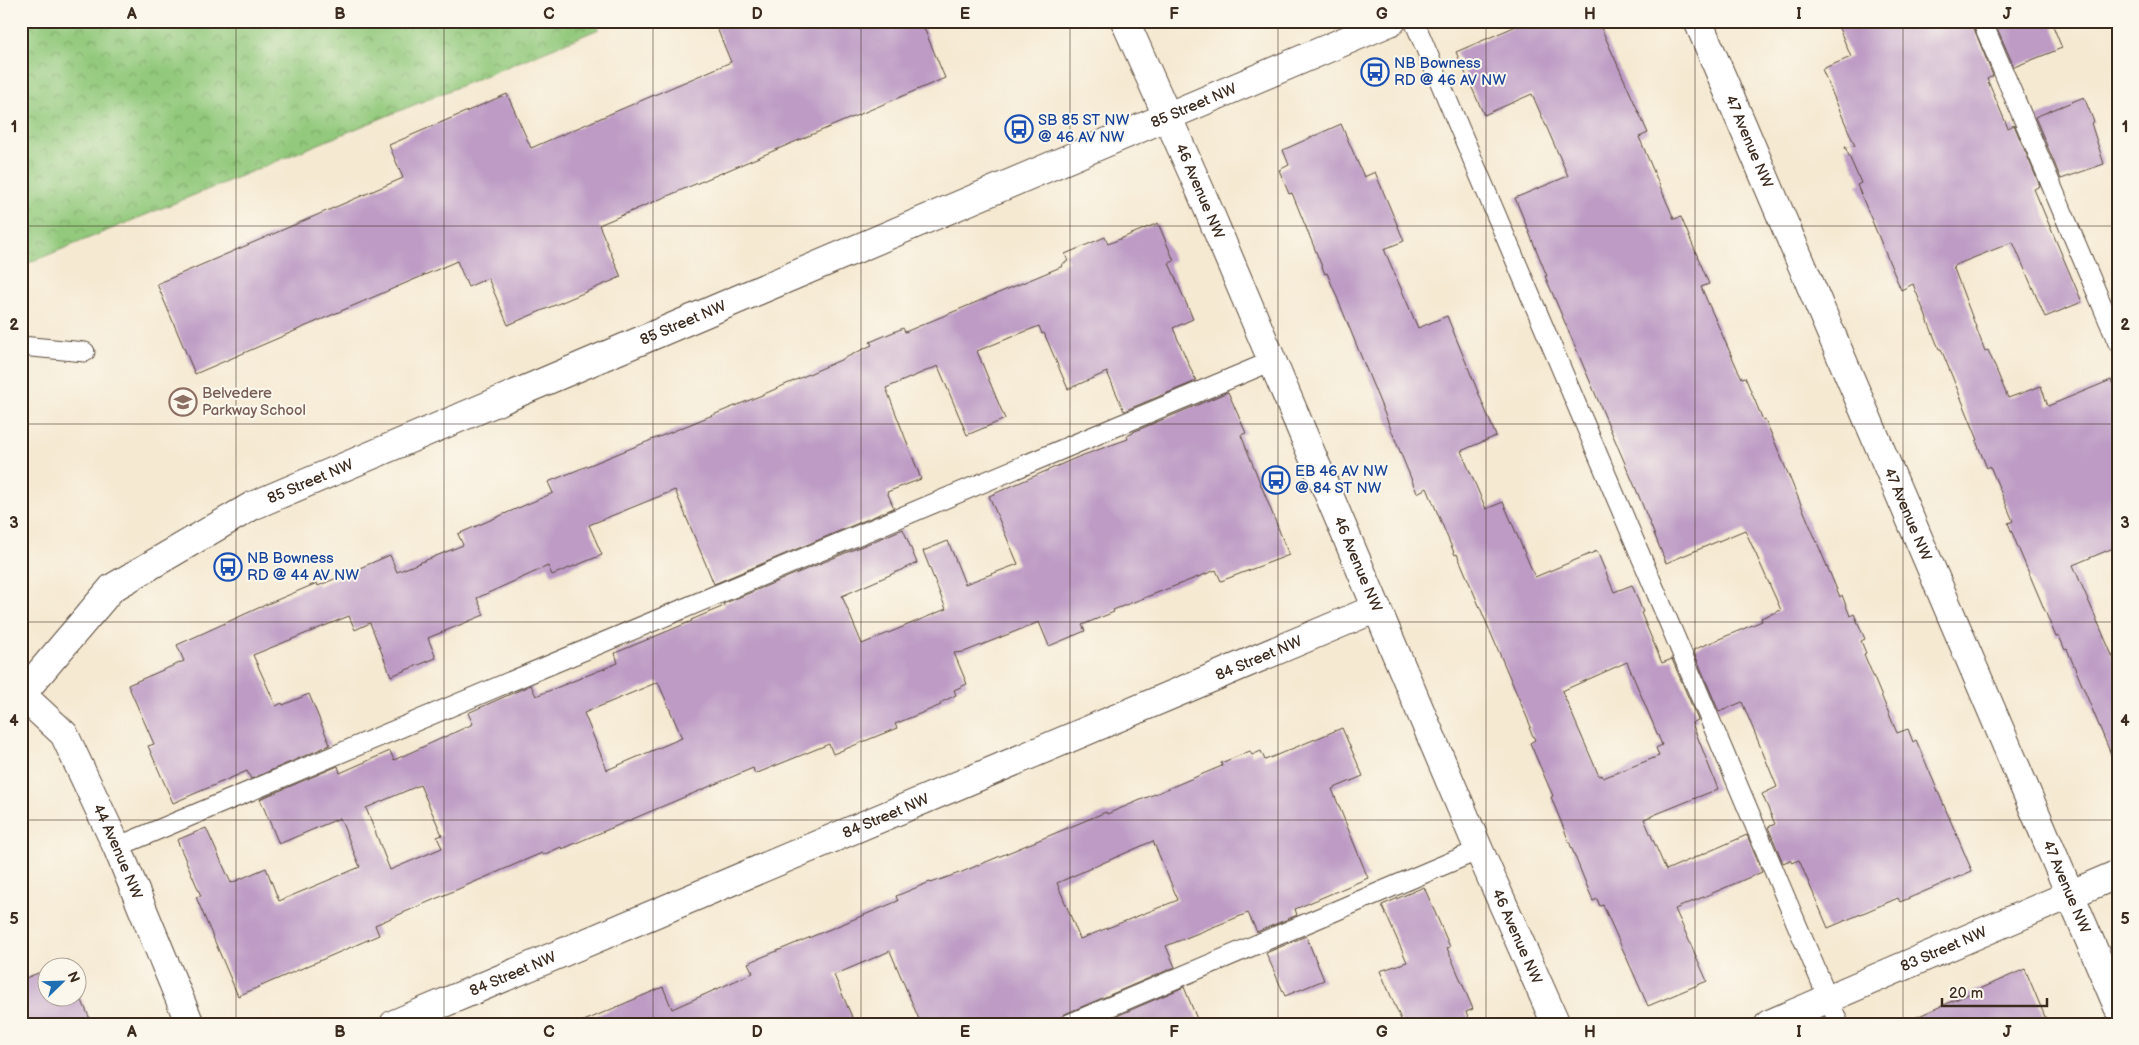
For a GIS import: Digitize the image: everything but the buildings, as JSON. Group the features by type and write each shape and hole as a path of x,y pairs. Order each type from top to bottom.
{"street":[{"name":"46 Avenue NW","path":"1126,21 1272,360 1479,850 1556,1024"},
{"name":"85 Street NW","path":"21,694 112,588 252,506 1392,21"},
{"name":"47 Avenue NW","path":"1698,21 2118,1007"},
{"name":"84 Street NW","path":"394,1024 1377,608"},
{"name":"44 Avenue NW","path":"21,694 64,734 117,847 190,1024"},
{"name":"83 Street NW","path":"1769,1024 2118,874"}],"lane":[{"path":"1414,21 1839,1024"},
{"path":"1982,21 2118,343"},
{"path":"21,346 85,352"},
{"path":"117,847 1272,360"},
{"path":"1070,1024 1479,850"}],"green space":[{"path":"21,21 596,21 599,29 21,266"}],"place":[{"name":"NB Bowness RD @ 46 AV NW","path":"1375,72"},
{"name":"SB 85 ST NW @ 46 AV NW","path":"1019,129"},
{"name":"Belvedere Parkway School","path":"183,402"},
{"name":"EB 46 AV NW @ 84 ST NW","path":"1276,480"},
{"name":"NB Bowness RD @ 44 AV NW","path":"228,567"}]}
